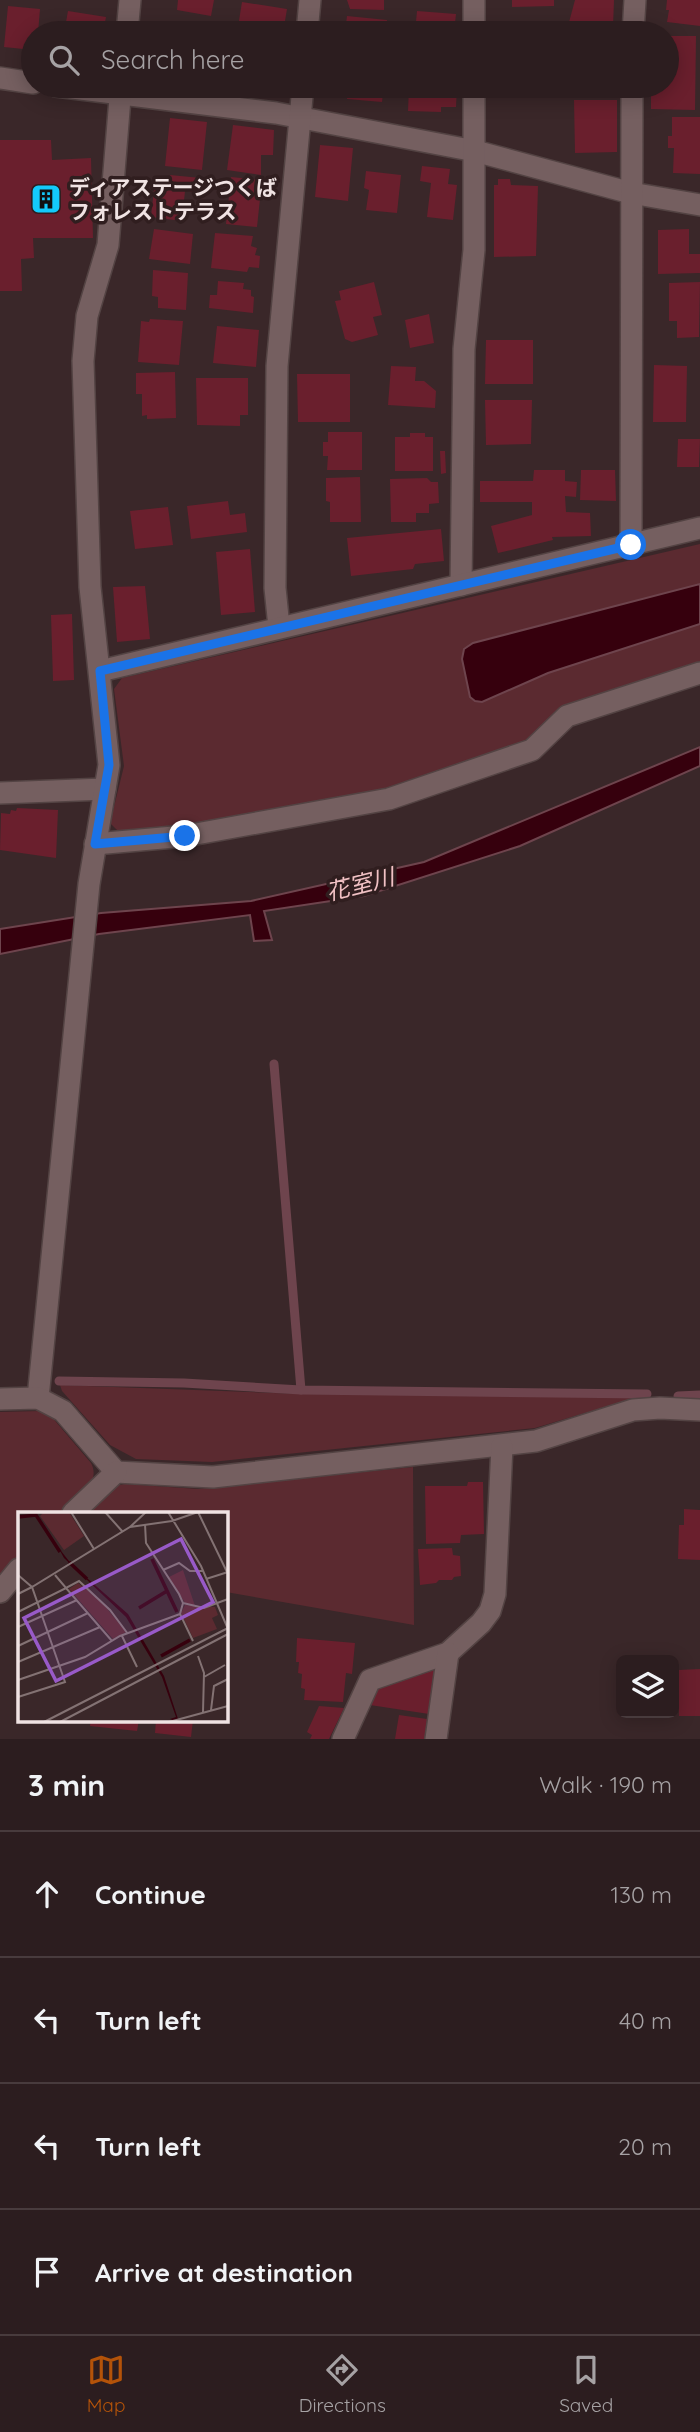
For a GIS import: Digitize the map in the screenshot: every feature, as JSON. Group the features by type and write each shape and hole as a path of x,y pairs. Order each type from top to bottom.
{"street":[{"path":"128,21 130,0"},
{"path":"308,21 310,0"},
{"path":"474,0 474,21"},
{"path":"634,21 635,0"},
{"path":"0,78 21,81"},
{"path":"38,1398 89,884 109,765 89,575 83,361 87,316 108,245 120,98"},
{"path":"177,98 475,150 631,193 700,205"},
{"path":"279,628 275,589 277,366 302,98"},
{"path":"461,585 464,349 474,250 474,98"},
{"path":"631,545 632,98"},
{"path":"100,671 700,528"},
{"path":"95,844 185,836 389,799 532,750 567,716 700,673"},
{"path":"0,793 105,789"},
{"path":"0,1399 38,1398 63,1411 116,1472 213,1478 536,1441 632,1410 700,1410"},
{"path":"343,1739 370,1680 448,1653 481,1623 489,1611 495,1594 502,1446"},
{"path":"74,1512 116,1472"},
{"path":"0,1592 18,1570"},
{"path":"436,1739 448,1653"}],"shaded area":[{"path":"700,544 700,664 524,746 406,783 295,810 119,832 110,823 124,766 114,689 122,678"},
{"path":"60,1385 301,1394 647,1396 646,1400 628,1400 535,1428 212,1462 136,1459 110,1445 62,1391"},
{"path":"41,1411 51,1416 91,1463 93,1477 86,1491 64,1512 18,1512 18,1559 0,1578 0,1412"},
{"path":"413,1467 414,1625 228,1592 228,1512 89,1512 115,1486 125,1484 198,1489"}],"water":[{"path":"700,584 700,624 548,673 482,702 470,697 462,659 464,649 473,643"},
{"name":"花室川","path":"700,747 700,766 520,846 364,896 264,911 272,940 254,941 250,915 99,934 0,954 0,929 101,913 251,901 424,862"}],"building":[{"path":"178,0 214,0 211,16 177,10"},
{"path":"347,0 384,0 384,10 350,9"},
{"path":"512,0 554,0 554,6 512,7"},
{"path":"575,0 614,0 613,21 569,21"},
{"path":"667,0 700,0 700,26 667,21 669,10 666,10"},
{"path":"242,2 287,9 285,21 239,21"},
{"path":"8,6 40,9 39,21 21,21 21,49 4,47"},
{"path":"68,11 106,17 105,21 66,21"},
{"path":"417,11 456,14 455,21 416,21"},
{"path":"347,16 387,20 387,21 346,21"},
{"path":"679,36 696,36 695,110 651,109 651,98 679,98"},
{"path":"347,98 382,98 382,102"},
{"path":"409,98 456,98 456,107 441,107 441,112 408,111"},
{"path":"574,100 617,100 617,152 575,153"},
{"path":"672,117 700,117 700,174 673,173 674,148 668,148 668,136 672,136"},
{"path":"170,118 207,122 202,170 165,166"},
{"path":"233,125 274,130 273,155 261,155 261,175 227,170"},
{"name":"ディアステージつくば フォレストテラス","path":"0,140 51,140 52,160 91,158 93,238 33,238 34,258 21,259 22,291 0,291"},
{"path":"320,145 353,148 348,201 315,197"},
{"path":"422,166 450,169 448,184 457,185 453,220 427,217 431,183 420,181"},
{"path":"366,171 401,175 397,213 366,210 369,190 364,188"},
{"path":"170,175 201,178 199,192 185,191 182,221 151,217 154,189 168,191"},
{"path":"231,177 262,180 257,227 226,224"},
{"path":"498,179 510,179 511,185 538,186 536,256 494,257 494,185 498,185"},
{"path":"154,229 193,234 190,264 149,259"},
{"path":"689,229 689,254 700,254 700,273 658,274 658,230"},
{"path":"215,233 253,236 251,246 257,248 255,255 260,256 259,268 249,267 247,272 211,268"},
{"path":"153,270 188,273 186,310 158,308 158,297 152,296"},
{"path":"218,281 244,283 243,289 251,290 251,296 254,297 253,313 209,308 210,295 217,295"},
{"path":"374,282 382,315 373,317 378,335 352,342 345,339 335,301 341,300 339,291"},
{"path":"700,282 699,337 677,338 677,321 669,321 669,283"},
{"path":"429,314 434,343 410,348 405,320"},
{"path":"150,319 183,321 179,365 138,362 141,321 149,322"},
{"path":"217,326 259,330 256,367 213,363"},
{"path":"486,340 533,340 533,384 485,384"},
{"path":"654,365 687,366 686,422 653,422"},
{"path":"391,366 416,367 415,381 424,381 436,391 435,408 388,405"},
{"path":"175,372 176,418 147,419 147,415 142,416 142,394 136,394 136,373"},
{"path":"297,374 350,374 350,422 298,422"},
{"path":"196,378 248,378 248,415 240,415 240,426 197,425"},
{"path":"485,400 532,400 531,444 486,445"},
{"path":"328,432 362,432 362,470 327,470 328,456 323,456 323,442 328,442"},
{"path":"410,433 425,433 425,437 433,437 433,471 395,471 395,437 410,437"},
{"path":"678,439 700,439 699,467 677,467"},
{"path":"440,451 445,451 446,473 441,474"},
{"path":"534,470 565,470 565,481 577,482 576,497 565,496 566,512 590,513 591,536 552,537 553,540 498,553 491,526 532,515 532,502 480,502 480,481 533,481"},
{"path":"581,470 615,470 616,501 580,500"},
{"path":"360,477 361,522 330,522 326,478"},
{"path":"427,478 431,482 438,482 439,503 429,504 429,513 416,513 416,522 391,522 390,479"},
{"path":"228,501 230,515 245,513 247,532 191,539 187,506"},
{"path":"168,507 173,545 135,549 130,511"},
{"path":"441,529 444,561 415,564 413,569 351,576 347,538"},
{"path":"250,549 255,612 221,615 216,552"},
{"path":"145,586 150,639 117,642 113,587"},
{"path":"72,614 74,680 53,681 51,615"},
{"path":"17,808 58,810 56,858 0,850 1,813 10,814 11,810 16,811"},
{"path":"468,1482 483,1482 484,1534 461,1535 460,1543 426,1544 425,1486 467,1486"},
{"path":"684,1509 700,1510 700,1560 678,1559 679,1525 684,1525"},
{"path":"452,1548 453,1555 460,1556 461,1576 420,1585 418,1549"},
{"path":"297,1638 355,1643 352,1674 346,1673 343,1702 304,1700 302,1674 298,1673 299,1662 296,1662"},
{"path":"435,1668 429,1714 370,1705 377,1689"},
{"path":"700,1669 700,1716 679,1716 679,1670"},
{"path":"319,1706 344,1708 329,1739 310,1739 312,1735 307,1732"},
{"path":"399,1715 427,1719 425,1739 395,1739"},
{"path":"91,1722 139,1722 137,1731 90,1726"},
{"path":"156,1722 193,1722 191,1737 155,1733"}],"waterway":[{"path":"274,1064 301,1390"},
{"path":"59,1381 184,1383 301,1390 647,1394"},
{"path":"678,1396 700,1395"}],"place":[{"name":"ディアステージつくば フォレストテラス","path":"46,199"}],"route":[{"path":"185,836 95,844 109,765 100,671 631,545"}]}
